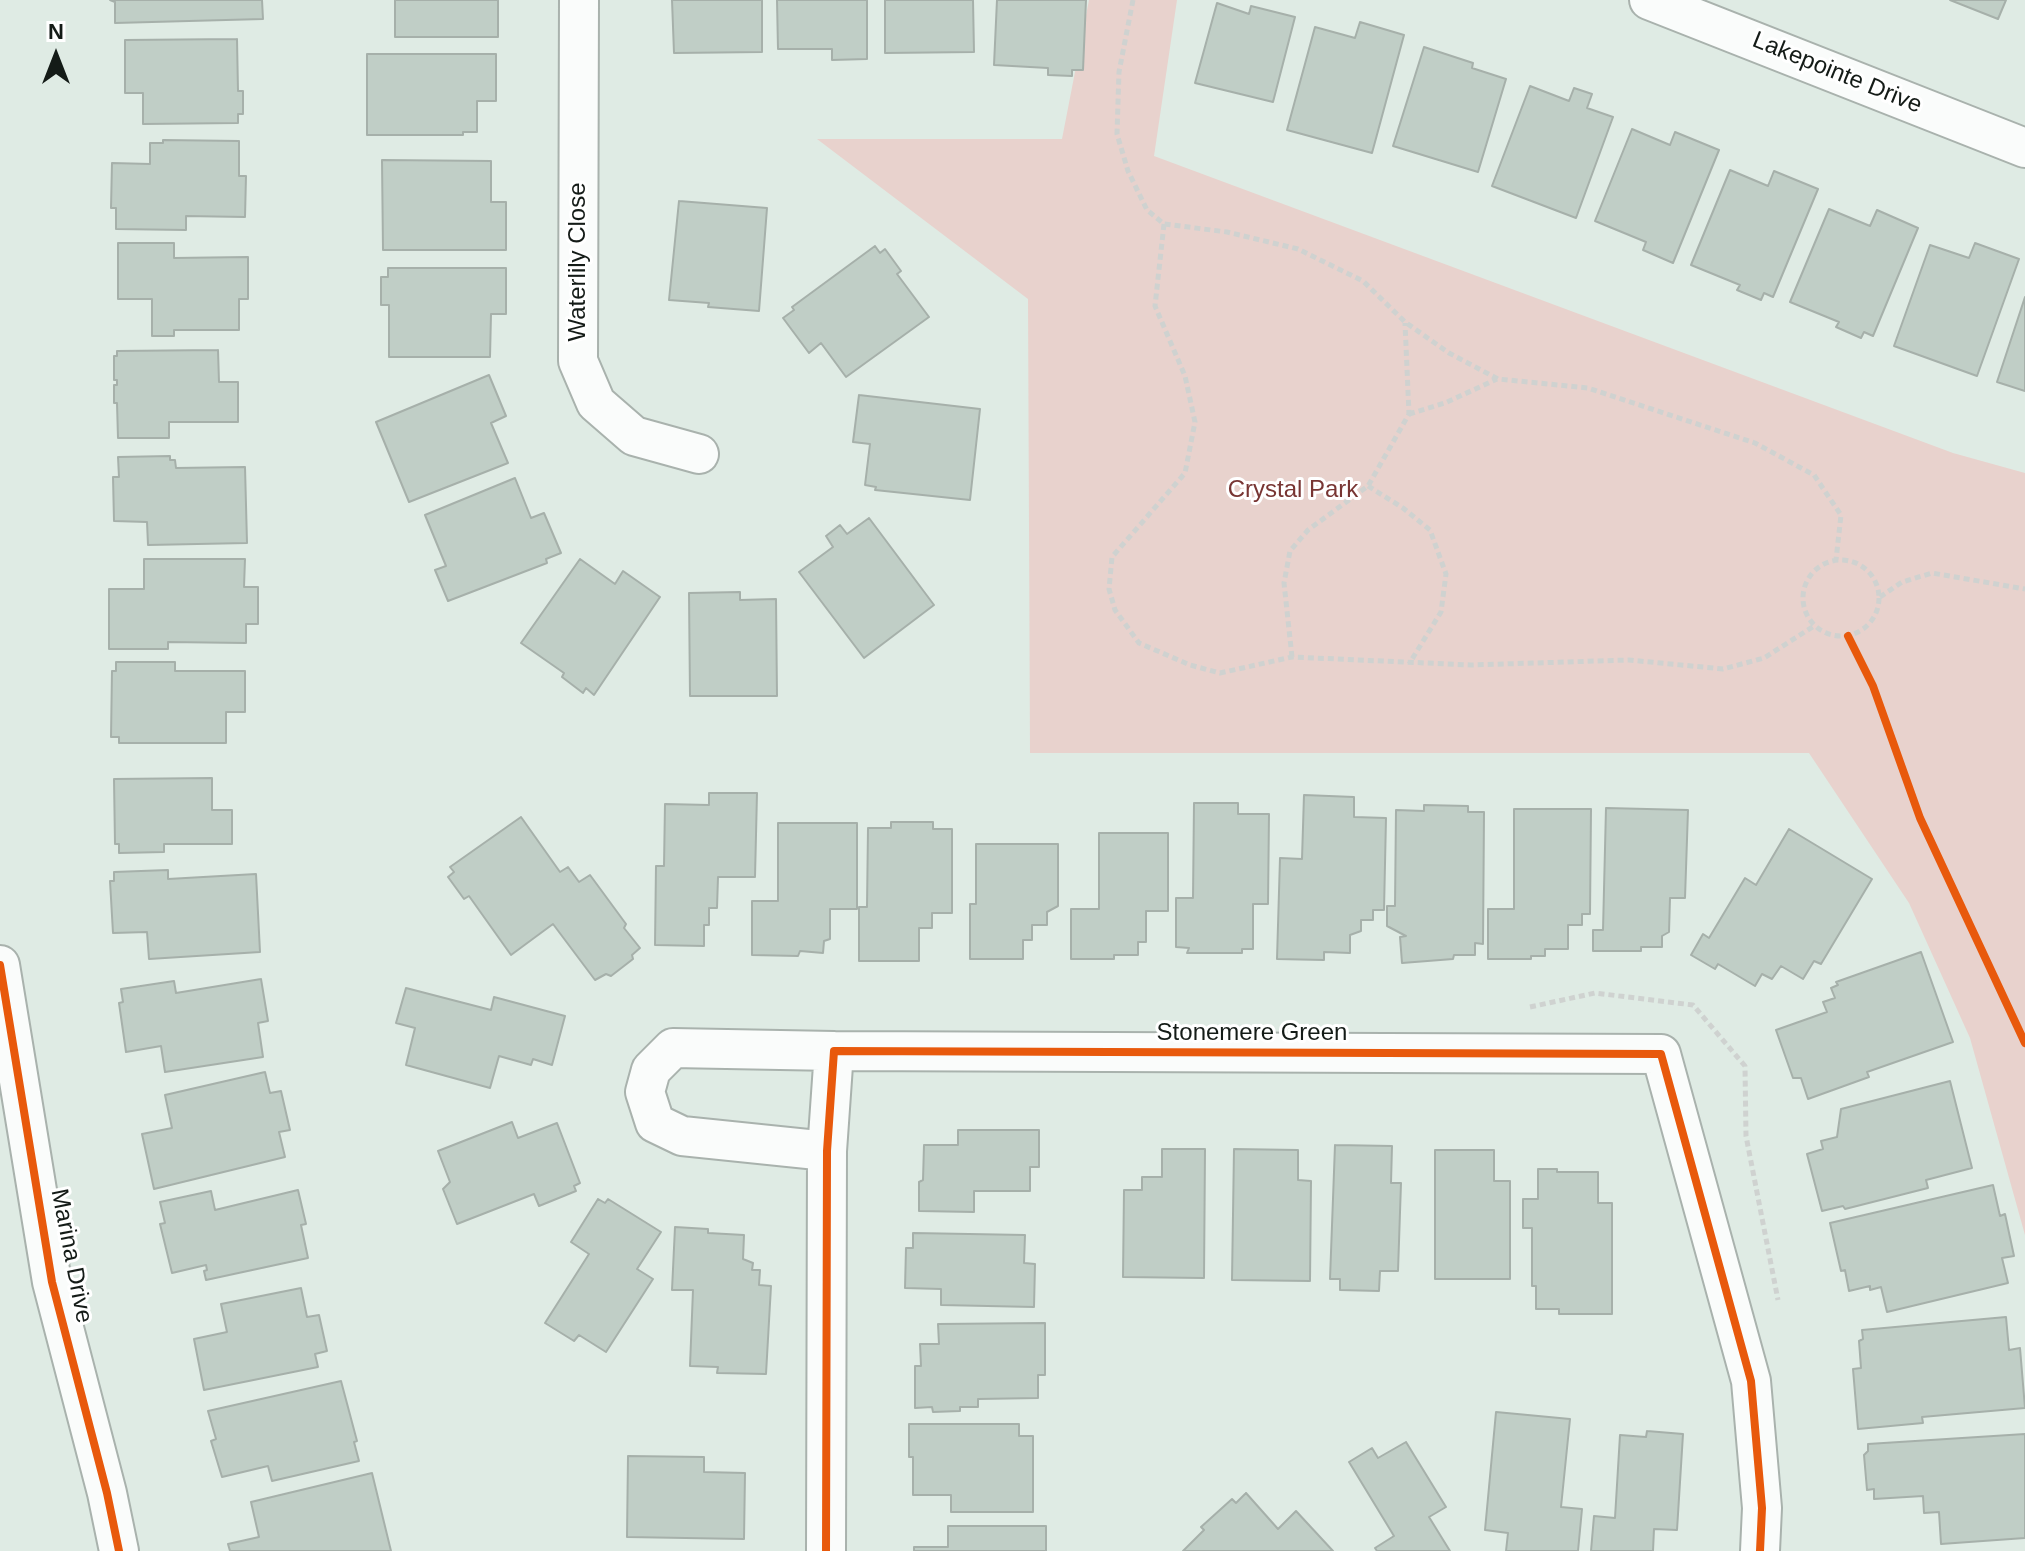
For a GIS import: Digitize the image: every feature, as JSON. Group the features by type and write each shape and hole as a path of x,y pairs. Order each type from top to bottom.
{"street":[{"name":"Waterlily Close","path":"579,0 578,361 596,403 634,436 699,454"},
{"name":"Lakepointe Drive","path":"1649,0 2025,148"},
{"name":"Marina Drive","path":"0,965 52,1282 119,1551"},
{"path":"826,1551 827,1151 834,1051 673,1048 651,1070 645,1092 655,1123 682,1136 827,1151"},
{"name":"Stonemere Green","path":"834,1051 1661,1054 1751,1381 1762,1508 1760,1551"}],"path":[{"path":"1133,0 1119,72 1117,134 1128,171 1147,210 1164,224 1227,232 1298,249 1363,281 1405,322 1449,353 1498,379 1588,388 1755,443 1814,475 1841,515 1836,560"},
{"path":"1164,224 1155,306 1185,376 1195,422 1185,473 1112,557 1109,589 1115,610 1139,643 1190,665 1220,673 1292,657 1409,664 1629,660 1723,669 1764,658 1814,626"},
{"path":"1292,657 1284,583 1290,551 1308,530 1368,486 1409,414 1405,322"},
{"path":"1409,414 1445,403 1498,379"},
{"path":"1368,486 1430,530 1446,574 1441,612 1409,664"},
{"path":"1836,560 1862,566 1872,574 1880,597 1870,624 1848,636 1824,633 1814,626 1807,616 1803,593 1814,571 1836,560"},
{"path":"1880,597 1902,582 1932,573 2025,589"},
{"path":"1848,636 1854,649"},
{"path":"1529,1008 1595,993 1693,1005 1745,1066 1746,1136 1778,1302"}],"green space":[{"name":"Crystal Park","path":"1089,0 1177,0 1154,156 1953,453 2025,473 2025,1235 1970,1038 1909,903 1809,753 1030,753 1028,299 817,139 1062,139"}],"building":[{"path":"110,0 262,0 263,19 115,23 115,2"},
{"path":"395,0 498,0 498,37 395,37"},
{"path":"672,0 762,0 762,52 674,53"},
{"path":"777,0 867,0 867,59 832,60 832,49 778,49"},
{"path":"885,0 973,0 974,52 885,53"},
{"path":"997,0 1086,0 1083,70 1072,70 1072,76 1048,75 1048,68 994,65"},
{"path":"1950,0 2006,0 1998,19"},
{"path":"1217,3 1249,14 1251,6 1295,17 1273,102 1195,83"},
{"path":"1360,22 1404,35 1372,153 1287,130 1315,27 1355,38"},
{"path":"237,39 238,91 243,91 243,114 238,114 238,123 143,124 143,93 125,93 125,40"},
{"path":"1424,47 1473,63 1472,68 1506,79 1478,172 1393,146"},
{"path":"367,54 496,54 496,101 477,101 477,132 463,132 463,135 367,135"},
{"path":"1530,86 1569,101 1574,88 1592,94 1587,108 1613,117 1576,218 1492,186"},
{"path":"1632,129 1670,145 1675,132 1719,150 1673,263 1643,250 1646,242 1595,221"},
{"path":"163,140 239,141 239,176 246,176 245,217 186,216 186,230 116,229 116,208 111,208 112,163 150,164 150,143 163,143"},
{"path":"382,160 491,161 491,202 506,202 506,250 383,250"},
{"path":"1730,170 1768,186 1774,171 1818,189 1773,297 1764,293 1761,300 1737,290 1740,285 1691,265"},
{"path":"679,201 767,208 759,311 669,300"},
{"path":"1829,209 1870,226 1877,210 1918,228 1873,336 1864,332 1861,338 1836,327 1839,322 1790,302"},
{"path":"118,243 174,243 174,258 248,257 248,299 239,299 239,330 174,330 174,336 152,336 152,299 118,299"},
{"path":"1975,243 2019,259 1977,376 1894,346 1930,245 1969,258"},
{"path":"875,246 880,253 885,249 901,271 897,274 929,317 846,377 821,343 809,353 783,318 794,310 792,307"},
{"path":"388,268 506,268 506,314 491,314 490,357 389,357 389,305 381,305 381,277 388,277"},
{"path":"2025,297 2025,391 1997,382"},
{"path":"218,350 219,382 238,382 238,422 169,422 169,438 118,438 117,403 114,403 117,380 114,380 114,356 117,356 117,351"},
{"path":"489,375 506,416 491,423 508,463 409,502 376,422"},
{"path":"859,395 980,409 970,500 875,490 876,487 865,485 870,444 853,442"},
{"path":"170,456 170,460 175,460 176,468 245,467 247,543 148,545 147,522 114,521 113,477 119,477 118,457"},
{"path":"515,478 531,518 544,513 561,553 546,559 547,563 448,601 435,570 446,566 425,515"},
{"path":"869,518 934,605 864,658 799,572 833,547 826,536 840,525 847,534"},
{"path":"144,559 245,559 244,587 258,587 258,624 246,624 246,643 168,642 168,649 109,649 109,589 144,589"},
{"path":"580,559 615,584 623,571 660,597 594,695 586,688 583,693 562,677 564,673 521,643"},
{"path":"740,592 740,600 776,599 777,696 690,696 689,593"},
{"path":"116,662 175,662 175,671 245,671 245,712 226,712 226,743 119,743 119,737 111,737 112,671 116,671"},
{"path":"212,778 212,810 232,810 232,844 164,844 164,852 119,853 119,844 115,844 114,779"},
{"path":"709,793 757,793 755,877 718,877 717,908 709,908 709,925 704,925 704,946 655,945 656,866 664,866 665,804 709,805"},
{"path":"1304,795 1354,797 1354,817 1386,818 1384,910 1373,910 1373,920 1361,920 1361,931 1350,935 1350,953 1324,952 1324,960 1277,959 1280,858 1302,859"},
{"path":"1194,803 1238,803 1238,814 1269,814 1268,904 1253,904 1253,949 1242,949 1242,953 1187,953 1189,948 1176,947 1176,898 1193,898"},
{"path":"1424,805 1468,806 1468,812 1484,812 1483,944 1475,943 1475,955 1402,963 1400,937 1406,936 1387,926 1387,906 1395,906 1396,810 1424,811"},
{"path":"1606,808 1688,810 1685,898 1670,898 1669,932 1662,936 1662,947 1641,947 1641,951 1593,951 1593,930 1603,930"},
{"path":"1514,809 1591,809 1590,914 1582,914 1582,925 1568,925 1568,949 1545,949 1545,956 1531,956 1531,959 1488,959 1488,909 1514,909"},
{"path":"521,817 560,872 568,867 579,882 590,875 640,948 632,955 633,959 611,976 606,974 595,980 553,924 511,955 469,896 464,899 448,877 454,872 450,867"},
{"path":"891,822 933,822 933,829 952,829 952,913 932,913 932,928 919,928 919,961 859,961 859,907 867,907 868,828 891,828"},
{"path":"778,823 857,823 857,909 830,909 830,939 824,941 823,953 800,951 798,956 752,955 752,901 778,901"},
{"path":"1789,829 1872,879 1821,964 1814,961 1803,979 1781,966 1772,979 1762,974 1755,986 1718,964 1715,969 1691,955 1703,934 1709,938 1745,878 1756,885"},
{"path":"1099,833 1168,833 1168,911 1146,911 1146,942 1138,942 1138,955 1114,955 1114,959 1071,959 1071,909 1099,909"},
{"path":"976,844 1058,844 1058,906 1047,912 1047,925 1032,925 1032,940 1023,940 1023,959 970,959 970,904 976,904"},
{"path":"168,870 168,879 256,874 260,952 149,959 147,932 113,933 110,881 114,881 114,872"},
{"path":"1921,952 1953,1042 1867,1072 1869,1077 1808,1099 1801,1078 1793,1078 1776,1030 1827,1012 1823,1002 1835,998 1831,988 1838,985 1836,982"},
{"path":"261,979 268,1021 258,1023 263,1057 165,1072 161,1046 126,1052 119,1003 123,1002 121,989 174,981 176,993"},
{"path":"406,988 491,1010 494,997 565,1016 552,1065 533,1059 531,1065 499,1056 490,1088 406,1065 415,1028 396,1023"},
{"path":"265,1072 270,1093 281,1091 290,1130 279,1132 285,1157 154,1189 142,1134 172,1128 165,1095"},
{"path":"1950,1081 1972,1168 1926,1180 1928,1188 1845,1209 1843,1206 1822,1211 1807,1154 1823,1149 1821,1141 1837,1137 1841,1109"},
{"path":"512,1122 518,1138 557,1123 580,1183 574,1186 576,1191 539,1206 534,1194 457,1224 443,1189 450,1182 438,1151"},
{"path":"958,1130 1039,1130 1039,1167 1030,1167 1030,1191 974,1191 974,1212 919,1211 924,1145 958,1145"},
{"path":"1335,1145 1392,1146 1391,1183 1401,1183 1398,1271 1380,1271 1379,1291 1340,1290 1340,1279 1330,1279"},
{"path":"1162,1149 1205,1149 1204,1278 1123,1277 1124,1190 1142,1190 1142,1177 1162,1177"},
{"path":"1234,1149 1298,1150 1298,1180 1311,1181 1310,1281 1232,1280"},
{"path":"1435,1150 1494,1150 1494,1181 1510,1181 1510,1279 1435,1279"},
{"path":"1538,1169 1598,1172 1598,1203 1612,1203 1612,1314 1559,1314 1559,1309 1536,1309 1536,1286 1532,1286 1532,1228 1523,1228 1523,1199 1538,1199"},
{"path":"1993,1185 2000,1216 2005,1214 2014,1256 2002,1258 2008,1283 1887,1312 1881,1287 1849,1291 1830,1223"},
{"path":"298,1190 306,1224 301,1225 308,1258 206,1280 206,1265 172,1273 160,1224 165,1223 160,1202 211,1191 215,1210"},
{"path":"598,1199 605,1203 608,1199 661,1232 637,1269 653,1279 606,1352 579,1335 574,1341 545,1323 589,1254 571,1242"},
{"path":"675,1227 744,1235 743,1259 753,1263 752,1270 760,1270 759,1285 771,1286 766,1374 717,1373 718,1367 690,1366 693,1290 672,1290"},
{"path":"913,1233 1025,1235 1024,1263 1035,1264 1034,1307 941,1305 941,1289 905,1288 906,1248 913,1248"},
{"path":"301,1288 307,1317 319,1315 327,1351 315,1354 318,1367 204,1390 194,1339 227,1332 221,1304"},
{"path":"2006,1317 2009,1350 2020,1348 2025,1408 1922,1417 1923,1423 1858,1429 1853,1369 1861,1368 1859,1341 1863,1339 1862,1330"},
{"path":"1045,1323 1045,1375 1038,1375 1038,1398 978,1399 978,1407 960,1407 960,1411 933,1412 932,1407 915,1408 915,1366 921,1366 920,1344 939,1344 938,1324"},
{"path":"341,1381 357,1441 354,1442 359,1461 272,1481 268,1466 222,1477 211,1441 216,1439 208,1411"},
{"path":"1496,1412 1570,1419 1561,1507 1582,1509 1578,1551 1506,1551 1508,1533 1485,1530"},
{"path":"909,1424 1019,1424 1019,1436 1033,1436 1033,1512 951,1512 951,1495 913,1495"},
{"path":"1647,1431 1683,1434 1677,1530 1654,1529 1653,1551 1591,1551 1594,1516 1615,1518 1620,1435 1646,1437"},
{"path":"2025,1434 2025,1538 1941,1544 1939,1512 1924,1513 1923,1496 1874,1499 1874,1489 1867,1490 1864,1455 1868,1444"},
{"path":"1406,1442 1446,1507 1429,1517 1450,1551 1377,1551 1375,1548 1394,1536 1349,1462 1372,1448 1378,1458"},
{"path":"628,1456 704,1457 704,1472 745,1473 744,1539 627,1537"},
{"path":"372,1473 391,1551 230,1551 228,1544 259,1537 251,1502"},
{"path":"1246,1493 1278,1529 1296,1511 1333,1551 1183,1551 1204,1530 1201,1527 1232,1499 1236,1503"},
{"path":"948,1526 1046,1526 1046,1551 914,1551 914,1547 948,1547"}],"cycle path":[{"path":"1848,636 1873,686 1920,818 2025,1043"},
{"path":"0,965 52,1282 119,1551"},
{"path":"826,1551 827,1151 834,1051 1661,1054 1751,1381 1762,1508 1760,1551"}]}
